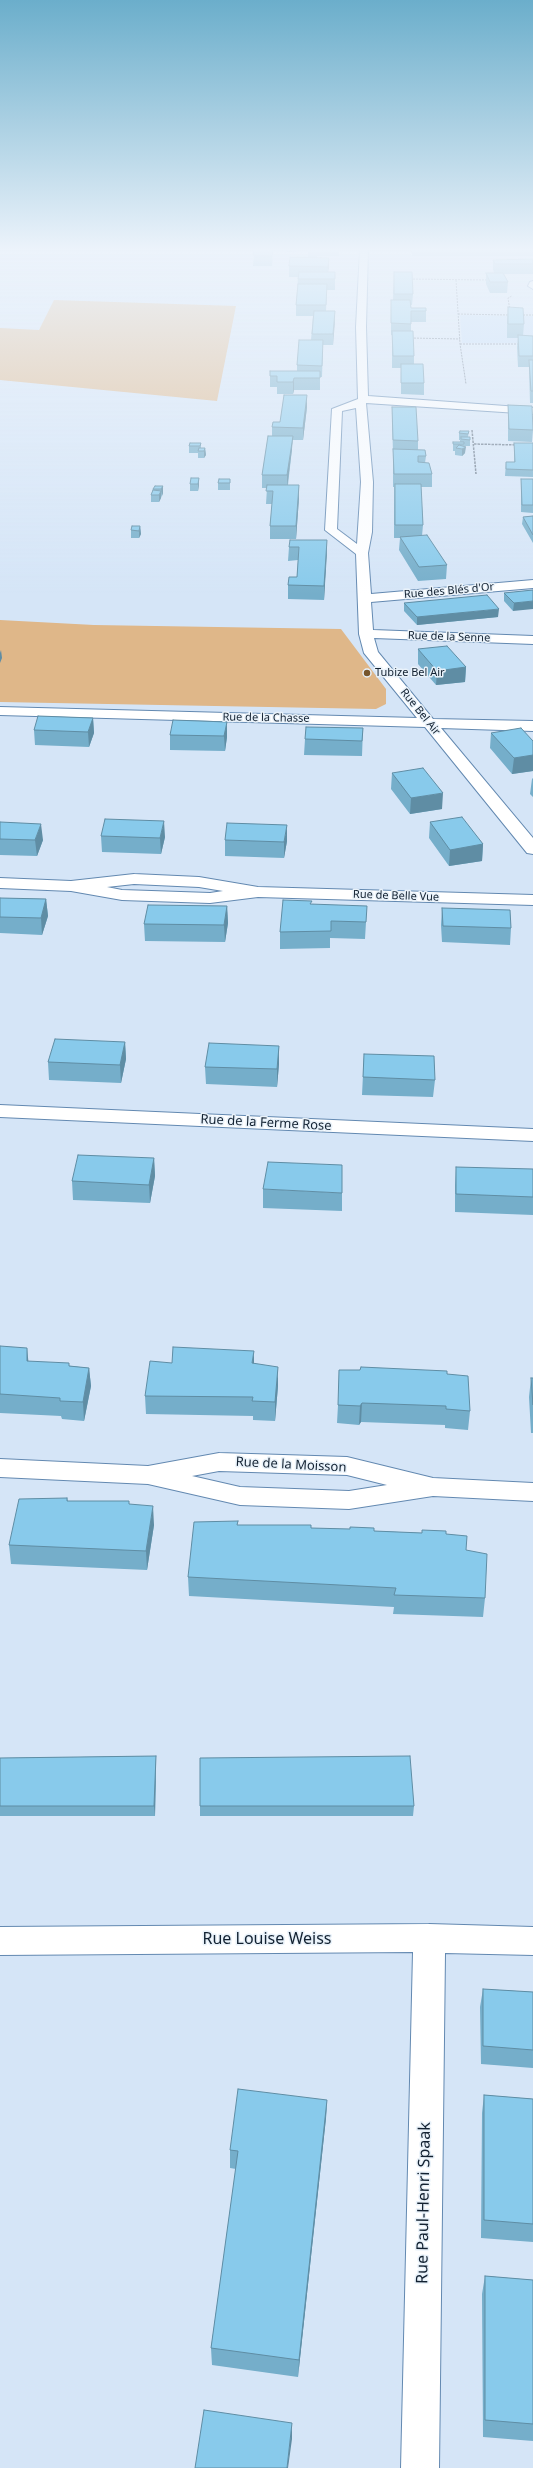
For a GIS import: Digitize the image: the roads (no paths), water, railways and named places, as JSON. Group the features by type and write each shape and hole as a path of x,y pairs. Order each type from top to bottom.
{"street":[{"name":"Rue Bel Air","path":"362,364 362,401 367,482 366,532 362,553 366,598 366,634 371,653 533,849"},
{"path":"362,553 331,530 337,409 362,401 533,411"},
{"name":"Rue des Blés d'Or","path":"366,598 533,584"},
{"name":"Rue de la Senne","path":"366,634 533,640"},
{"name":"Rue de la Chasse","path":"0,711 533,726"},
{"name":"Rue de Belle Vue","path":"0,884 71,886 134,879 199,882 258,892 533,900"},
{"name":"Rue de la Ferme Rose","path":"0,1111 533,1135"},
{"name":"Rue de la Moisson","path":"148,1476 219,1462 347,1466 432,1487 533,1492"},
{"name":"Rue de la Moisson","path":"0,1468 148,1476 240,1496 349,1500 432,1487"},
{"name":"Rue Louise Weiss","path":"0,1941 429,1938 533,1941"},
{"name":"Rue Paul-Henri Spaak","path":"420,2468 429,1938"}],"place":[{"name":"Tubize Bel Air","path":"367,673"}]}
